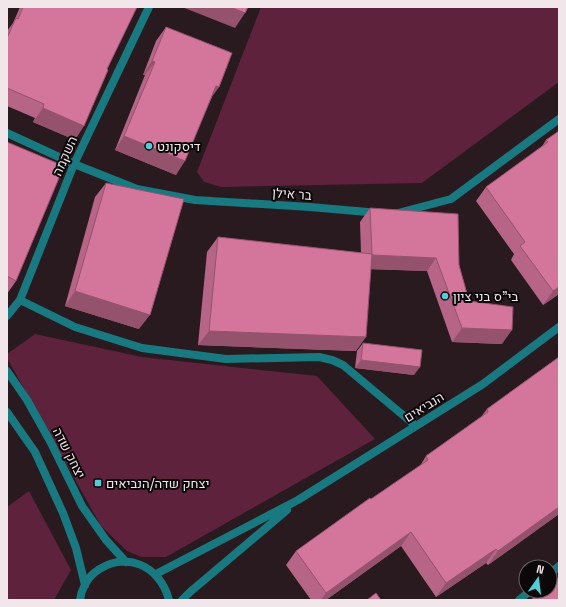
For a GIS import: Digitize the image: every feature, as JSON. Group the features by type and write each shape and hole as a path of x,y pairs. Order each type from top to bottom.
{"street":[{"name":"השקמה","path":"7,316 20,300 74,164 149,7"},
{"name":"בר אילן","path":"7,133 74,164 138,189 195,200 395,214 451,199 559,119"},
{"path":"20,300 75,327 142,348 226,359 319,357 332,360 348,368 416,426"},
{"name":"הנביאים","path":"156,574 298,500 483,384 559,327"},
{"name":"יצחק שדה","path":"7,371 27,400 82,506 106,540 126,562"},
{"path":"7,412 36,452 60,506 76,548 84,585"},
{"name":"הנביאים","path":"182,600 298,500"},
{"path":"80,600 84,585 91,576 101,568 113,563 126,562 137,563 156,574 164,586 169,600"}],"shaded area":[{"path":"261,7 559,7 559,82 422,183 221,187 204,182 197,172"},
{"path":"35,334 142,357 317,376 375,439 166,557 141,557 127,551 101,526 7,358 7,354"},
{"path":"29,491 71,570 54,600 7,600 7,507"}],"building":[{"path":"23,7 137,7 107,69 108,70 84,126 43,108 44,104 7,88 7,38"},
{"path":"230,7 248,7 245,13"},
{"path":"166,27 232,53 219,87 216,86 185,161 124,136 155,62 152,61"},
{"path":"559,131 559,287 553,291 520,246 525,242 486,187 548,142 546,140"},
{"path":"7,142 64,166 16,281 7,276"},
{"path":"106,183 184,199 150,315 75,291"},
{"path":"370,208 458,214 459,265 469,301 513,307 512,330 462,328 436,258 372,255"},
{"path":"218,237 372,254 366,337 209,331"},
{"path":"363,343 422,350 420,367 361,360"},
{"path":"559,357 559,507 498,551 496,549 446,583 411,532 326,593 296,551 370,498 371,499 428,460 426,456 488,412 487,409"},
{"path":"559,577 559,600 531,600 558,599"},
{"path":"376,593 381,600 367,600"}],"place":[{"name":"דיסקונט","path":"149,146"},
{"name":"בי\"ס בני ציון","path":"445,296"},
{"name":"יצחק שדה/הנביאים","path":"98,483"}]}
